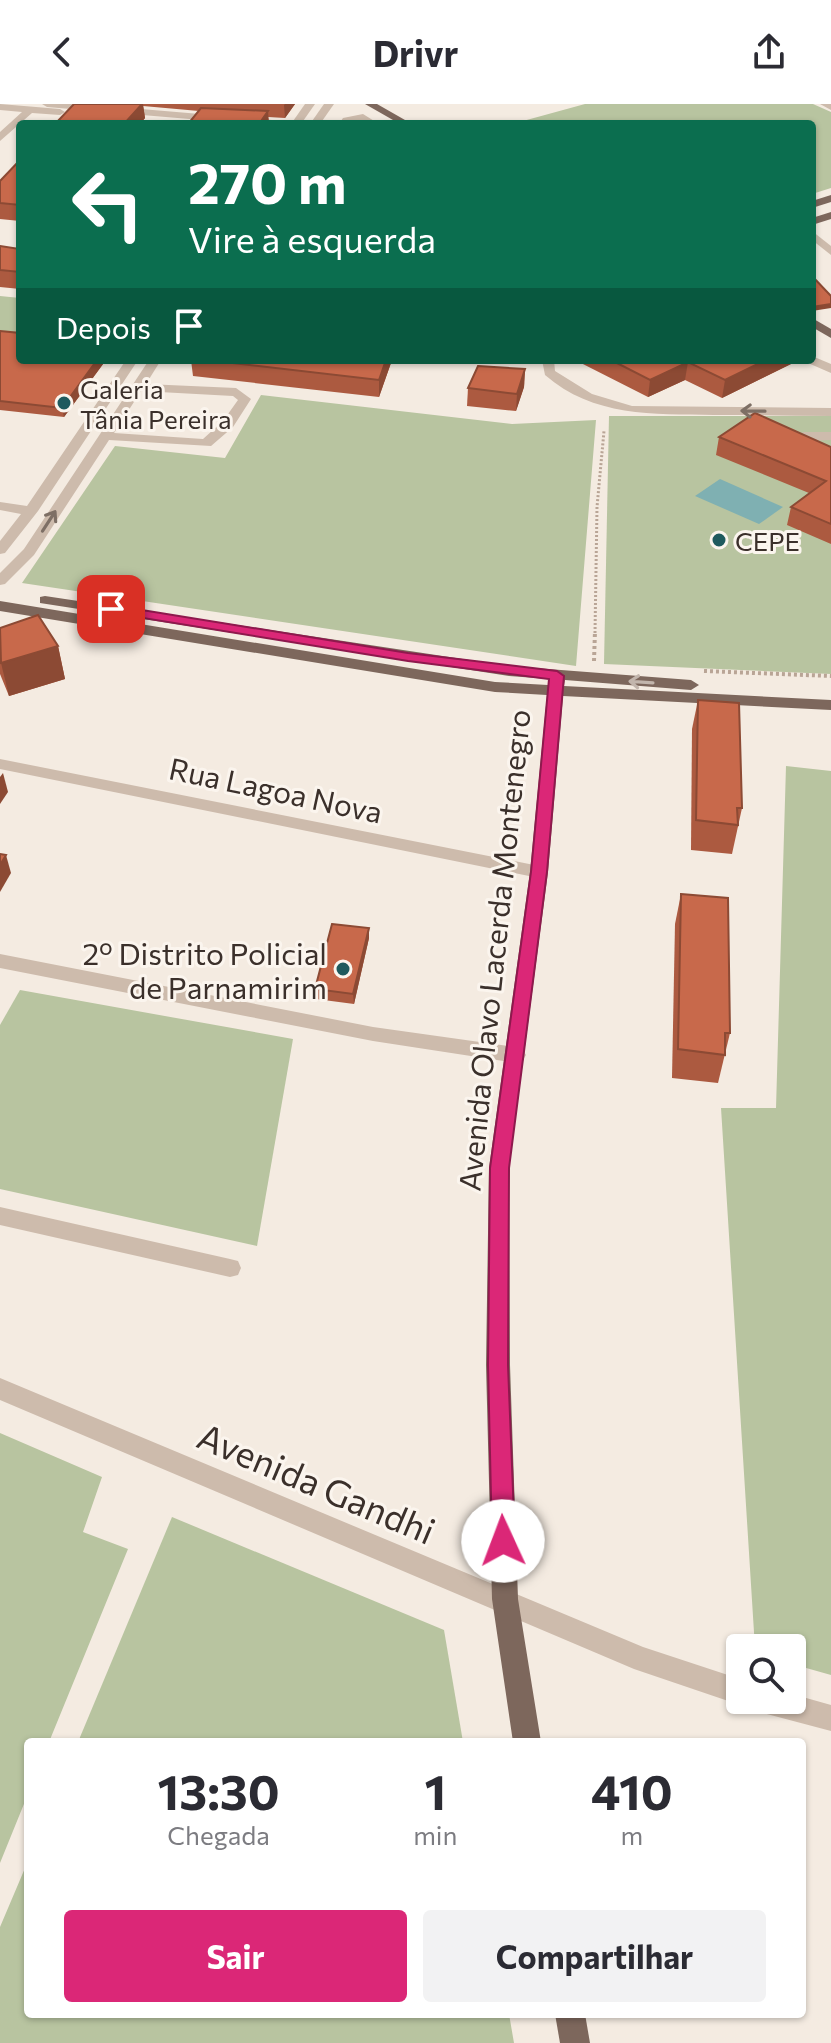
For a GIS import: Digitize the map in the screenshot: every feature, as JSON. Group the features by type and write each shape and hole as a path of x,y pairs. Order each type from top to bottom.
{"main road":[{"path":"370,104 404,120"},
{"path":"391,104 406,120"},
{"path":"0,593 438,661 556,684 831,705"},
{"path":"0,606 468,683 831,692"},
{"name":"Avenida Olavo Lacerda Montenegro","path":"526,1738 505,1599 498,1365 499,1168 539,872 556,684"},
{"path":"571,2018 575,2043"}],"street":[{"path":"47,104 63,109 152,120"},
{"path":"825,104 831,107"},
{"path":"0,107 225,120"},
{"path":"19,120 30,109"},
{"path":"0,138 16,123"},
{"path":"816,238 831,252"},
{"path":"0,550 31,511 129,364"},
{"path":"0,581 29,552 152,364"},
{"path":"548,364 549,372 563,385 603,404 632,410 831,412"},
{"path":"106,436 206,443 228,424 245,399 236,392 138,387"},
{"path":"831,436 804,436 791,440 831,459"},
{"path":"0,506 31,511"},
{"name":"Rua Lagoa Nova","path":"0,764 225,805 327,831 539,872"},
{"path":"0,961 373,1034 516,1055"},
{"path":"0,1216 230,1268"},
{"name":"Avenida Gandhi","path":"0,1389 505,1599 643,1660 726,1687"},
{"path":"806,1711 831,1718"}],"path":[{"path":"604,431 597,507 593,664 608,665"},
{"path":"694,671 831,676"}],"green space":[{"path":"585,104 813,104 831,112 831,188 816,193 816,120 527,120"},
{"path":"0,296 16,298 16,339 0,337"},
{"path":"261,395 512,424 596,420 576,666 22,583 115,446 225,458"},
{"name":"CEPE","path":"609,416 831,416 831,674 604,664"},
{"path":"786,766 831,771 831,1675 806,1668 806,1634 754,1634 721,1108 776,1108"},
{"path":"20,990 293,1039 257,1246 0,1189 0,1025"},
{"path":"0,1433 102,1477 83,1532 128,1549 51,1738 24,1738 24,1804 0,1863"},
{"path":"172,1517 444,1630 462,1738 80,1738"},
{"path":"24,1870 24,2018 510,2018 514,2043 0,2043 0,1927"}],"water":[{"path":"720,479 783,507 759,524 695,496"}],"building":[{"path":"74,104 142,104 128,120 59,120"},
{"path":"201,108 268,111 262,120 191,120"},
{"path":"16,164 16,205 0,203 0,181"},
{"path":"0,246 16,248 16,272 0,270"},
{"path":"816,280 831,296 831,304 816,306"},
{"path":"0,331 16,333 16,364 94,364 62,408 0,401"},
{"path":"241,364 385,364 379,380"},
{"path":"619,364 684,364 650,380"},
{"path":"692,364 758,364 725,380"},
{"path":"478,366 525,369 517,394 468,388"},
{"path":"755,413 831,447 831,524 791,507 826,481 719,437"},
{"path":"38,615 58,646 1,663 0,628"},
{"path":"698,700 739,703 742,808 737,808 738,825 696,820"},
{"path":"681,894 728,898 730,1033 725,1033 725,1055 678,1049"},
{"name":"2º Distrito Policial de Parnamirim","path":"332,924 369,928 353,994 315,989"}],"place":[{"name":"Galeria Tânia Pereira","path":"64,403"},
{"name":"CEPE","path":"719,540"},
{"name":"2º Distrito Policial de Parnamirim","path":"343,969"}],"route":[{"path":"111,609 408,657 557,676 539,872 499,1168 498,1365 503,1541"}]}
